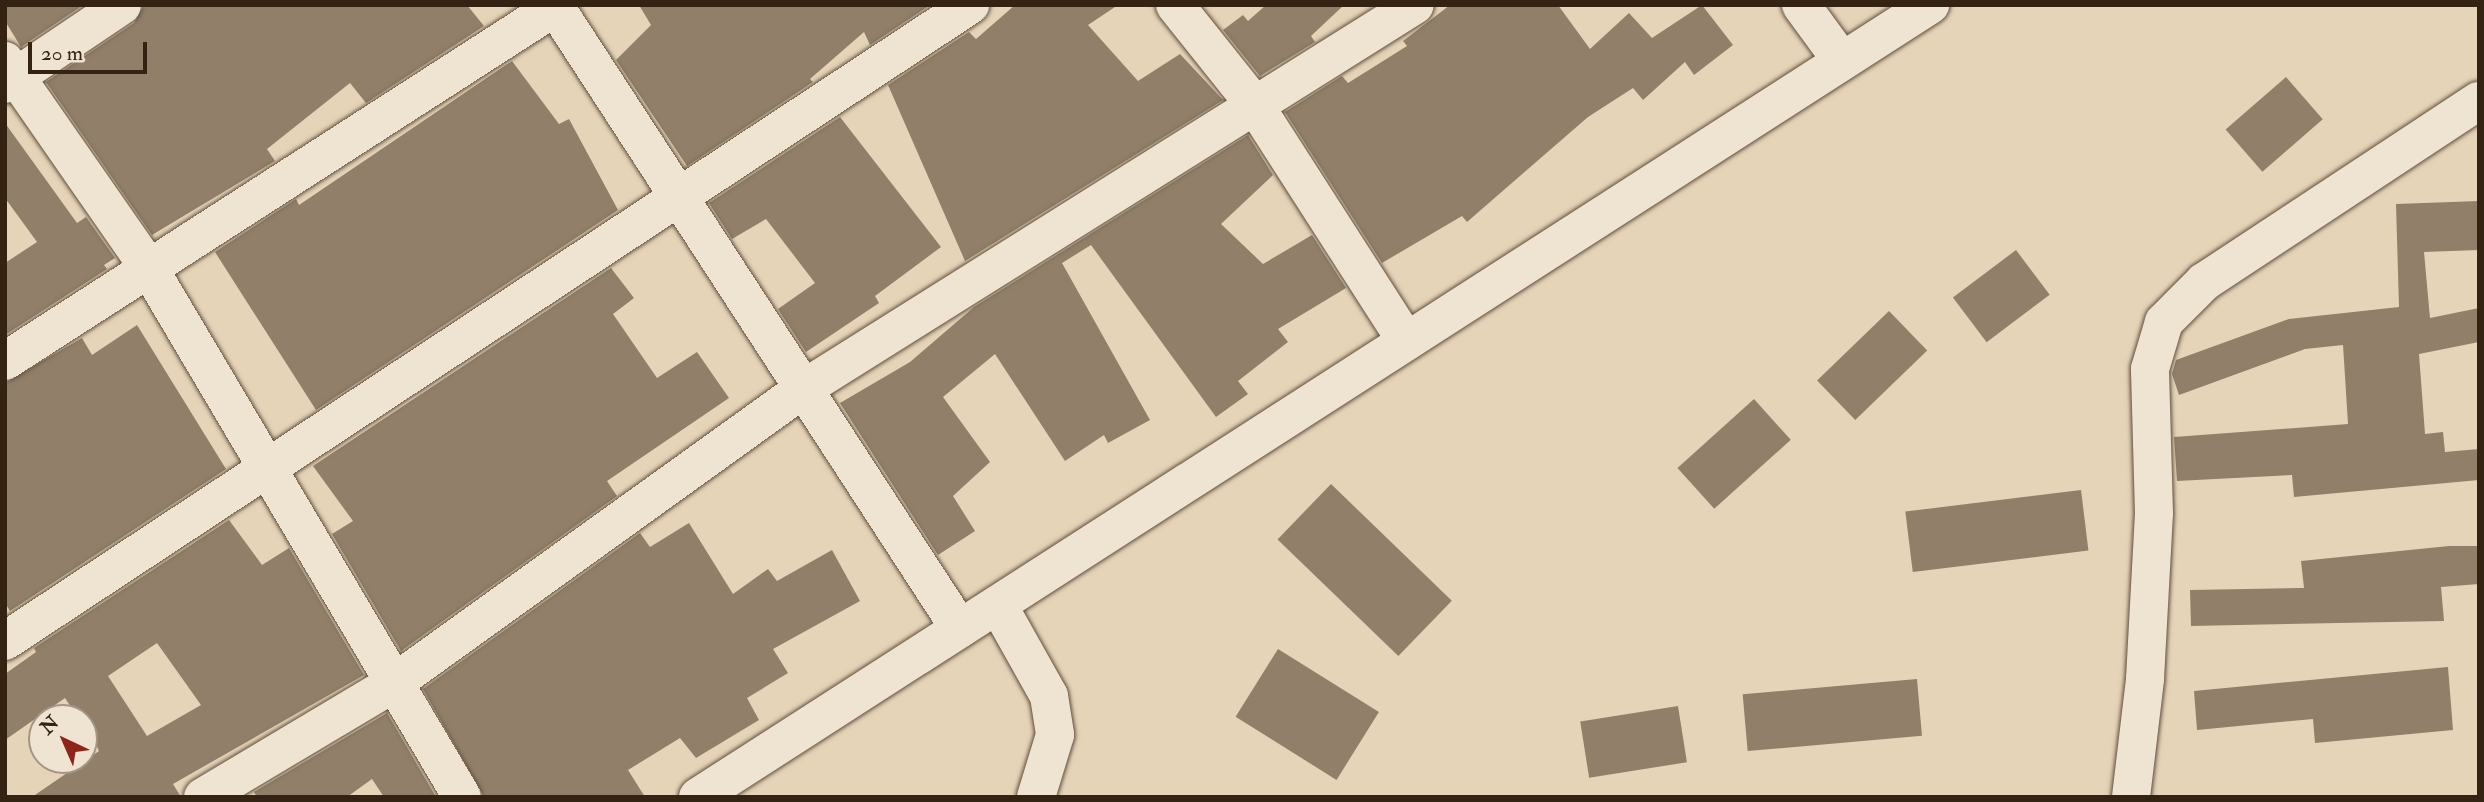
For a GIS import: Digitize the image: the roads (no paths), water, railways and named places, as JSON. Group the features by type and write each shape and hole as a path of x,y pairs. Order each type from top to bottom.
{"street":[{"path":"122,5 9,74 150,270 462,797"},
{"path":"5,641 270,469 970,5"},
{"path":"1175,5 1254,104 1406,341"},
{"path":"203,797 394,683 803,389 1415,5"},
{"path":"1801,5 1842,61"},
{"path":"698,797 1930,5"},
{"path":"5,362 556,6 677,200 960,629"},
{"path":"2131,797 2145,679 2154,514 2150,369 2164,322 2204,282 2479,101"},
{"path":"998,605 1049,696 1055,735 1036,797"}]}
